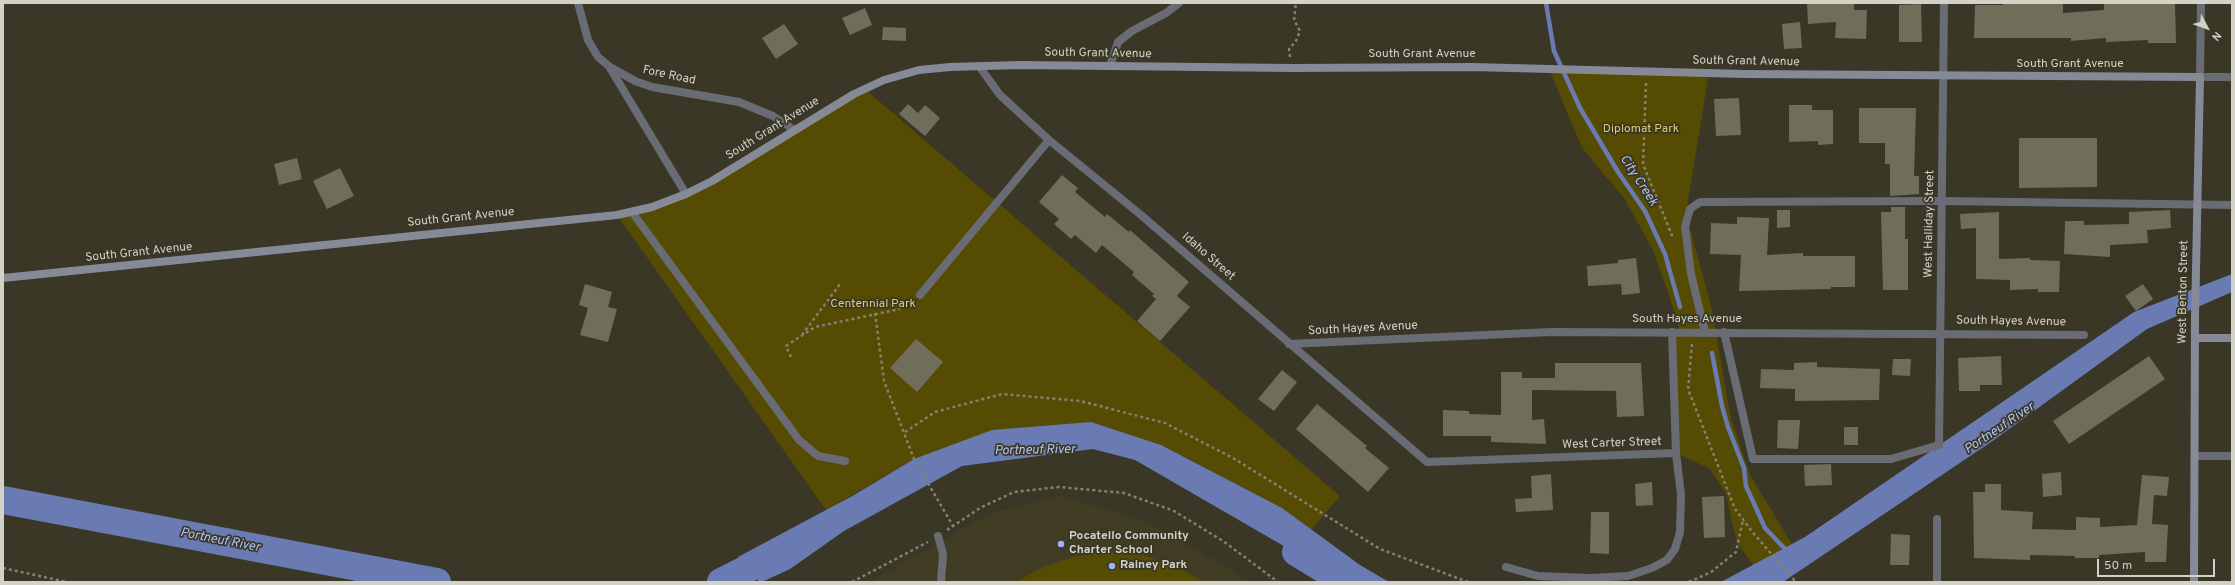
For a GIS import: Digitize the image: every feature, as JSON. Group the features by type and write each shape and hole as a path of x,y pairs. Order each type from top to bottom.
{"street":[{"name":"Fore Road","path":"578,3 588,40 598,57 610,67 630,79 652,87 739,102 762,111 793,129"},
{"path":"1110,66 1118,42 1132,31 1166,13 1179,3"},
{"name":"West Halliday Street","path":"1724,332 1753,459 1891,459 1938,445 1945,77 1944,3"},
{"name":"West Benton Street","path":"2194,582 2195,317 2201,3"},
{"name":"South Grant Avenue","path":"3,278 156,264 632,212 652,207 686,194 712,181 793,129 854,94 884,80 919,70 1019,64 1292,68 1549,69 1578,71 1945,77 2232,77"},
{"name":"Idaho Street","path":"979,66 1000,95 1049,140 1141,215 1427,462"},
{"path":"610,67 686,194"},
{"path":"920,294 1049,140"},
{"path":"1705,332 1691,274 1685,227 1690,209 1700,202 1942,201 2232,205"},
{"path":"632,212 799,440 818,456 845,461"},
{"name":"South Hayes Avenue","path":"1290,344 1551,332 2084,335"},
{"name":"West Carter Street","path":"1427,462 1676,453 1672,332"},
{"path":"2195,338 2232,338"},
{"path":"1506,567 1538,576 1590,578 1628,576 1652,568 1667,560 1675,549 1680,532 1681,495 1676,453"},
{"path":"2195,456 2232,456"},
{"path":"1937,519 1937,582"},
{"path":"938,536 943,554 941,582"}],"path":[{"path":"1292,68 1289,49 1296,41 1300,31 1294,20 1296,3"},
{"path":"1646,72 1644,164 1670,228 1674,242"},
{"path":"800,337 840,284"},
{"path":"791,357 786,346 815,327 875,313 900,309"},
{"path":"875,313 884,380 914,459 953,526"},
{"path":"1692,332 1692,353 1688,389 1718,469 1735,509 1796,582"},
{"path":"905,432 935,412 1002,394 1080,401 1165,423 1233,458 1380,549 1468,582"},
{"path":"852,582 916,550 980,508 1014,492 1059,487 1124,493 1174,511 1223,541 1278,582"},
{"path":"1689,582 1711,572 1736,552 1743,520"},
{"path":"3,568 67,582"}],"shaded area":[{"name":"Pocatello Community Charter School","path":"1061,496 1145,521 1228,568 1247,582 870,582 991,513"}],"green space":[{"name":"Diplomat Park","path":"1549,69 1709,73 1686,213 1712,310 1731,419 1750,475 1792,544 1754,566 1737,543 1726,494 1710,469 1676,453 1672,332 1680,332 1674,310 1653,250 1624,198 1582,148"},
{"name":"Centennial Park","path":"865,89 1340,496 1311,530 1282,508 1161,445 1091,422 914,459 826,510 617,215 686,194"},
{"name":"Rainey Park","path":"1106,552 1143,555 1174,565 1204,582 1016,582 1043,567 1076,556"}],"water":[{"path":"2232,274 2232,292 2147,329 1994,440 1783,582 1721,582 1805,537 2134,312"},
{"path":"1091,422 1161,445 1282,508 1360,565 1389,582 1346,582 1135,460 1093,449 962,466 844,531 790,569 762,582 759,582 738,557 854,495 914,459 992,430"}],"building":[{"path":"1807,3 1854,3 1854,10 1867,10 1866,39 1835,38 1836,22 1808,24"},
{"path":"2003,3 2063,3 2063,13 2104,10 2104,4 2175,3 2176,43 2148,43 2148,40 2106,42 2106,38 2071,41 2071,38 1974,38 1975,5 2003,5"},
{"path":"1921,4 1922,42 1899,42 1899,5"},
{"path":"865,8 872,25 850,35 842,18"},
{"path":"1800,22 1802,48 1784,49 1782,24"},
{"path":"784,24 798,44 776,59 762,38"},
{"path":"883,27 906,28 906,41 882,40"},
{"path":"1739,98 1741,135 1716,136 1714,99"},
{"path":"908,104 918,113 925,105 940,118 925,136 899,114"},
{"path":"1789,105 1812,105 1812,110 1833,110 1833,144 1818,145 1818,141 1789,142"},
{"path":"1859,108 1916,108 1914,176 1919,176 1919,194 1890,196 1890,164 1885,164 1885,143 1859,143"},
{"path":"2019,138 2097,138 2097,187 2019,188"},
{"path":"297,158 302,179 279,185 274,164"},
{"path":"340,168 354,196 327,209 313,181"},
{"path":"1062,175 1078,188 1075,192 1105,217 1107,214 1129,232 1130,230 1189,282 1177,296 1190,307 1160,341 1137,321 1156,299 1152,296 1154,294 1132,275 1134,272 1102,245 1096,253 1075,235 1071,239 1054,224 1059,219 1039,202"},
{"path":"1891,207 1905,207 1905,239 1908,239 1908,290 1883,290 1881,212 1891,212"},
{"path":"1777,210 1790,210 1790,227 1777,228"},
{"path":"2170,210 2171,228 2147,230 2148,243 2110,245 2110,257 2064,254 2065,221 2084,221 2084,225 2129,224 2129,212"},
{"path":"1999,212 1999,259 2030,258 2030,260 2060,261 2059,292 2038,292 2038,289 2010,290 2010,280 1976,279 1976,228 1961,229 1960,214"},
{"path":"1737,217 1769,218 1767,255 1803,253 1803,256 1855,256 1855,287 1739,291 1741,255 1710,254 1711,223 1737,224"},
{"path":"1636,258 1640,293 1622,295 1621,284 1588,286 1587,266 1618,263 1618,260"},
{"path":"585,284 612,292 608,307 617,309 608,342 580,335 588,308 579,305"},
{"path":"2143,284 2153,299 2136,311 2125,296"},
{"path":"916,339 943,362 917,392 890,368"},
{"path":"2001,356 2002,385 1980,385 1980,391 1959,391 1958,358"},
{"path":"2149,356 2165,379 2069,444 2053,421"},
{"path":"1893,359 1911,359 1910,376 1892,375"},
{"path":"1817,362 1817,367 1880,369 1879,400 1795,401 1795,389 1760,388 1761,369 1794,370 1794,363"},
{"path":"1555,363 1641,363 1644,416 1617,417 1616,391 1532,390 1532,420 1544,419 1546,444 1491,442 1491,436 1443,436 1443,410 1469,411 1469,414 1501,415 1501,372 1522,372 1522,378 1555,378"},
{"path":"1282,370 1297,382 1274,411 1258,399"},
{"path":"1317,404 1367,446 1365,448 1389,468 1368,492 1296,429"},
{"path":"1778,420 1800,420 1798,449 1777,448"},
{"path":"1844,427 1858,427 1858,445 1844,445"},
{"path":"1831,464 1832,485 1805,486 1804,465"},
{"path":"2061,472 2062,495 2043,497 2042,474"},
{"path":"1551,474 1553,510 1516,512 1515,499 1532,498 1531,476"},
{"path":"2142,475 2169,477 2167,496 2154,495 2152,524 2168,525 2166,562 2145,562 2145,552 2099,555 2099,558 2030,555 2030,560 1974,558 1973,492 1985,492 1985,484 2001,484 2001,510 2033,512 2032,529 2076,530 2076,517 2100,518 2100,527 2137,525"},
{"path":"1652,482 1653,505 1636,506 1635,484"},
{"path":"1724,496 1725,537 1704,538 1702,497"},
{"path":"1591,512 1609,512 1609,554 1590,553"},
{"path":"1891,534 1910,535 1909,565 1890,565"}],"waterway":[{"name":"City Creek","path":"1546,3 1554,51 1580,108 1618,172 1645,211 1665,254 1680,307"},
{"name":"City Creek","path":"1712,353 1722,406 1728,427 1744,468 1746,486 1765,528 1788,552"},
{"name":"Portneuf River","path":"3,500 437,582"},
{"name":"Portneuf River","path":"721,582 783,551"},
{"name":"Portneuf River","path":"1296,552 1345,582"}],"place":[{"name":"Pocatello Community Charter School","path":"1061,544"},
{"name":"Rainey Park","path":"1112,566"}]}
